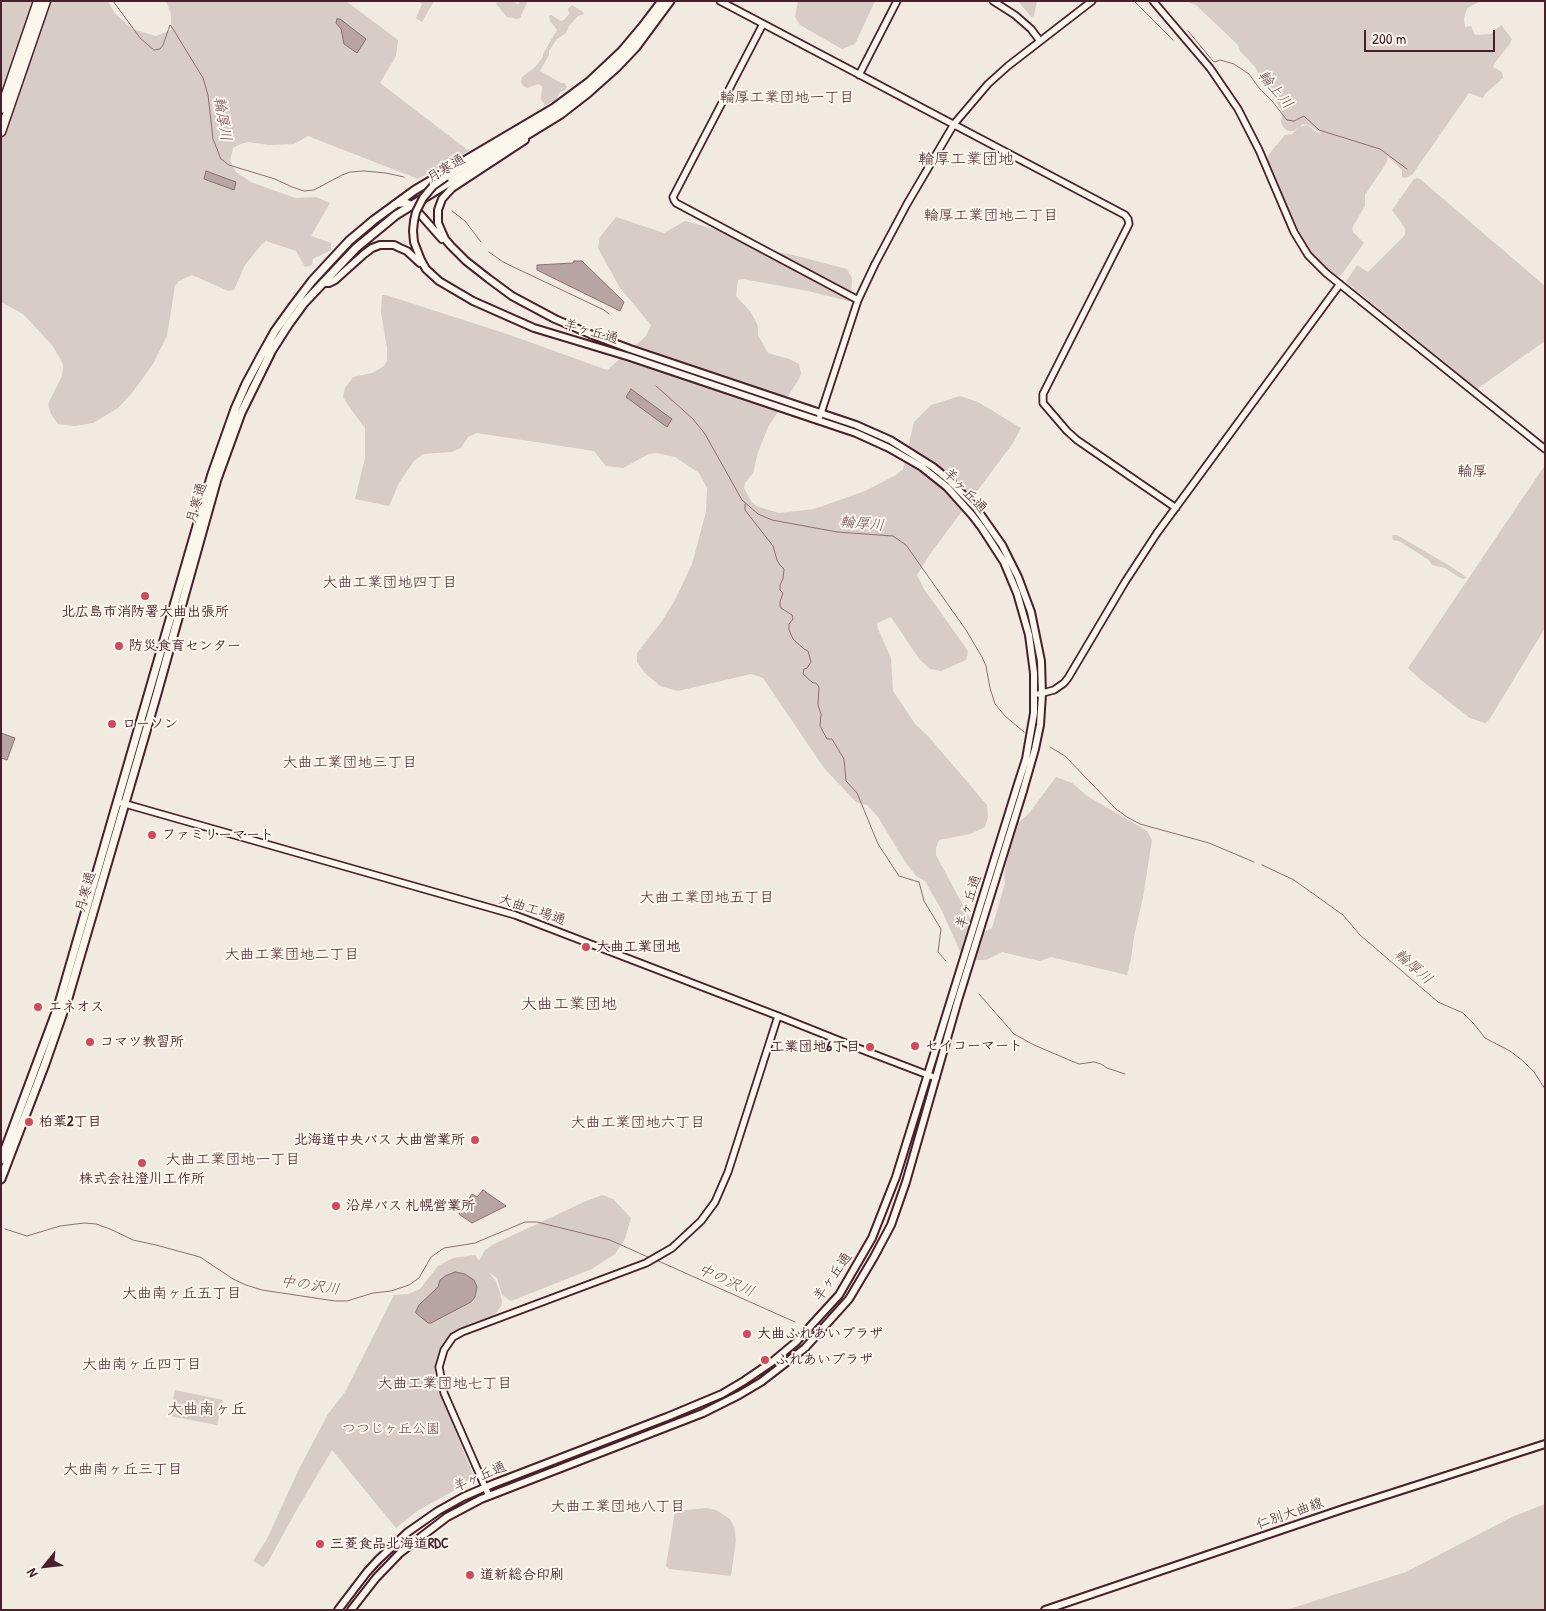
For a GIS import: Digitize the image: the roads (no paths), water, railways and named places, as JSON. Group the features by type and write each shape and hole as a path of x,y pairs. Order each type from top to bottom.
{"highway":[{"path":"1,109 38,1"},
{"path":"1,132 46,1"},
{"name":"月寒通","path":"1,1179 62,1017 212,474 246,384 275,331 312,281 349,241 394,204 554,108 583,87 622,51 664,1"},
{"name":"月寒通","path":"1,1160 58,1006 121,802 156,697 217,480 241,413 268,358 304,303 356,248 412,205 559,115 588,93 636,47 670,1"}],"main road":[{"name":"羊ヶ丘通","path":"426,269 420,260 414,242 413,231 416,212 423,198 434,186 546,118 591,84 626,52 664,1"},
{"name":"羊ヶ丘通","path":"451,246 440,230 438,216 439,205 445,194 478,170 541,130 559,115"},
{"path":"394,204 407,203 412,205"},
{"name":"羊ヶ丘通","path":"352,1610 376,1578 412,1542 447,1517 489,1496 703,1413 739,1395 761,1382 805,1348 849,1299 891,1225 906,1182 958,1000 1035,749 1040,725 1042,694 1041,661 1038,642 1024,593 1010,560 989,525 976,508 949,480 933,467 890,440 856,425 622,346 555,319 512,296 489,280 439,236 412,205"},
{"name":"羊ヶ丘通","path":"323,283 335,280 372,248 380,245 394,246 407,251 439,281 473,301 534,328 630,356 873,440 922,467 947,487 977,521 1004,562 1017,593 1030,635 1034,695 1034,713 1026,759 896,1177 881,1218 864,1255 839,1295 796,1342 772,1362 722,1394 485,1487 438,1511 408,1532 367,1572 338,1610"},
{"name":"仁別大曲線","path":"1045,1610 1343,1509 1545,1444"}],"street":[{"path":"720,1 1125,215 1129,224 1042,399 1043,403 1077,440 1176,508"},
{"path":"858,75 897,1"},
{"path":"993,1 1015,14 1031,29 1040,41"},
{"path":"818,421 858,300 907,204 954,124 988,84 1008,66 1092,1"},
{"path":"1152,1 1210,68 1228,92 1248,128 1294,232 1308,255 1340,284 1545,449"},
{"path":"763,24 673,197 674,200 676,203 858,300"},
{"path":"1034,695 1054,690 1064,684 1125,582 1176,508 1340,284"},
{"name":"大曲工場通","path":"121,802 515,916 936,1078"},
{"path":"489,1496 442,1387 439,1367 444,1350 453,1337 462,1332 646,1262 672,1248 701,1222 714,1202 728,1172 778,1016"}],"waterway":[{"name":"輪厚川","path":"113,1 141,39 154,50 160,49 163,45 170,25 173,29 203,78 208,95 213,139 221,159 229,165 275,179 304,191 314,190 350,172 386,173 404,177"},
{"name":"輪上川","path":"1134,1 1173,40"},
{"name":"輪上川","path":"1188,31 1213,61 1220,60 1234,64 1249,74 1287,120 1294,121 1304,116 1319,130 1380,149 1407,169"},
{"name":"輪厚川","path":"452,211 465,221 481,242"},
{"name":"輪厚川","path":"489,252 503,262 609,314"},
{"name":"輪厚川","path":"656,386 693,419 705,434 742,500 758,514 772,520 837,532 893,536 906,545 966,630 982,657 995,704 1005,716 1024,732"},
{"path":"745,504 745,510 773,546 777,560 784,569 780,585 780,590 783,593 780,606 792,615 793,619 789,624 789,630 793,639 808,651 811,662 804,669 803,674 819,687 820,726 827,739 832,739 844,759 846,781 857,793 878,844 899,876 919,882 924,901 941,929 938,952 946,961"},
{"name":"輪厚川","path":"1050,747 1065,756 1116,809 1127,817 1140,824 1209,843 1254,862"},
{"name":"輪厚川","path":"1262,865 1294,880 1343,915 1360,935 1438,1002 1463,1013 1485,1038 1510,1051 1523,1061 1534,1072 1545,1089"},
{"path":"979,994 1014,1034 1034,1045 1079,1064 1094,1062 1125,1074"},
{"name":"中の沢川","path":"5,1229 27,1236 60,1226 84,1223 96,1224 133,1240 200,1257 233,1279 246,1285 262,1290 335,1301 347,1301 409,1285 419,1278 431,1257 444,1248 475,1243 525,1222 537,1222 610,1240 650,1258"},
{"name":"中の沢川","path":"656,1260 795,1322"}],"place":[{"name":"北広島市消防署大曲出張所","path":"145,596"},
{"name":"防災食育センター","path":"119,646"},
{"name":"ローソン","path":"112,724"},
{"name":"ファミリーマート","path":"152,835"},
{"name":"大曲工業団地","path":"586,947"},
{"name":"エネオス","path":"38,1007"},
{"name":"コマツ教習所","path":"90,1042"},
{"name":"セイコーマート","path":"915,1046"},
{"name":"工業団地6丁目","path":"870,1047"},
{"name":"柏葉2丁目","path":"29,1122"},
{"name":"北海道中央バス 大曲営業所","path":"475,1140"},
{"name":"株式会社澄川工作所","path":"142,1163"},
{"name":"沿岸バス 札幌営業所","path":"336,1206"},
{"name":"大曲ふれあいプラザ","path":"747,1334"},
{"name":"ふれあいプラザ","path":"765,1360"},
{"name":"三菱食品北海道RDC","path":"320,1544"},
{"name":"道新総合印刷","path":"470,1575"}],"district":[{"name":"輪厚工業団地一丁目","path":"787,98"},
{"name":"輪厚工業団地","path":"966,160"},
{"name":"輪厚工業団地二丁目","path":"991,216"},
{"name":"輪厚","path":"1472,472"},
{"name":"大曲工業団地四丁目","path":"390,583"},
{"name":"大曲工業団地三丁目","path":"350,763"},
{"name":"大曲工業団地五丁目","path":"707,898"},
{"name":"大曲工業団地二丁目","path":"292,955"},
{"name":"大曲工業団地","path":"569,1005"},
{"name":"大曲工業団地六丁目","path":"638,1123"},
{"name":"大曲工業団地一丁目","path":"233,1160"},
{"name":"大曲南ヶ丘五丁目","path":"182,1294"},
{"name":"大曲南ヶ丘四丁目","path":"142,1365"},
{"name":"大曲工業団地七丁目","path":"445,1384"},
{"name":"大曲南ヶ丘","path":"207,1410"},
{"name":"大曲南ヶ丘三丁目","path":"123,1470"},
{"name":"大曲工業団地八丁目","path":"618,1507"}],"park label":[{"name":"つつじヶ丘公園","path":"391,1429"}]}
